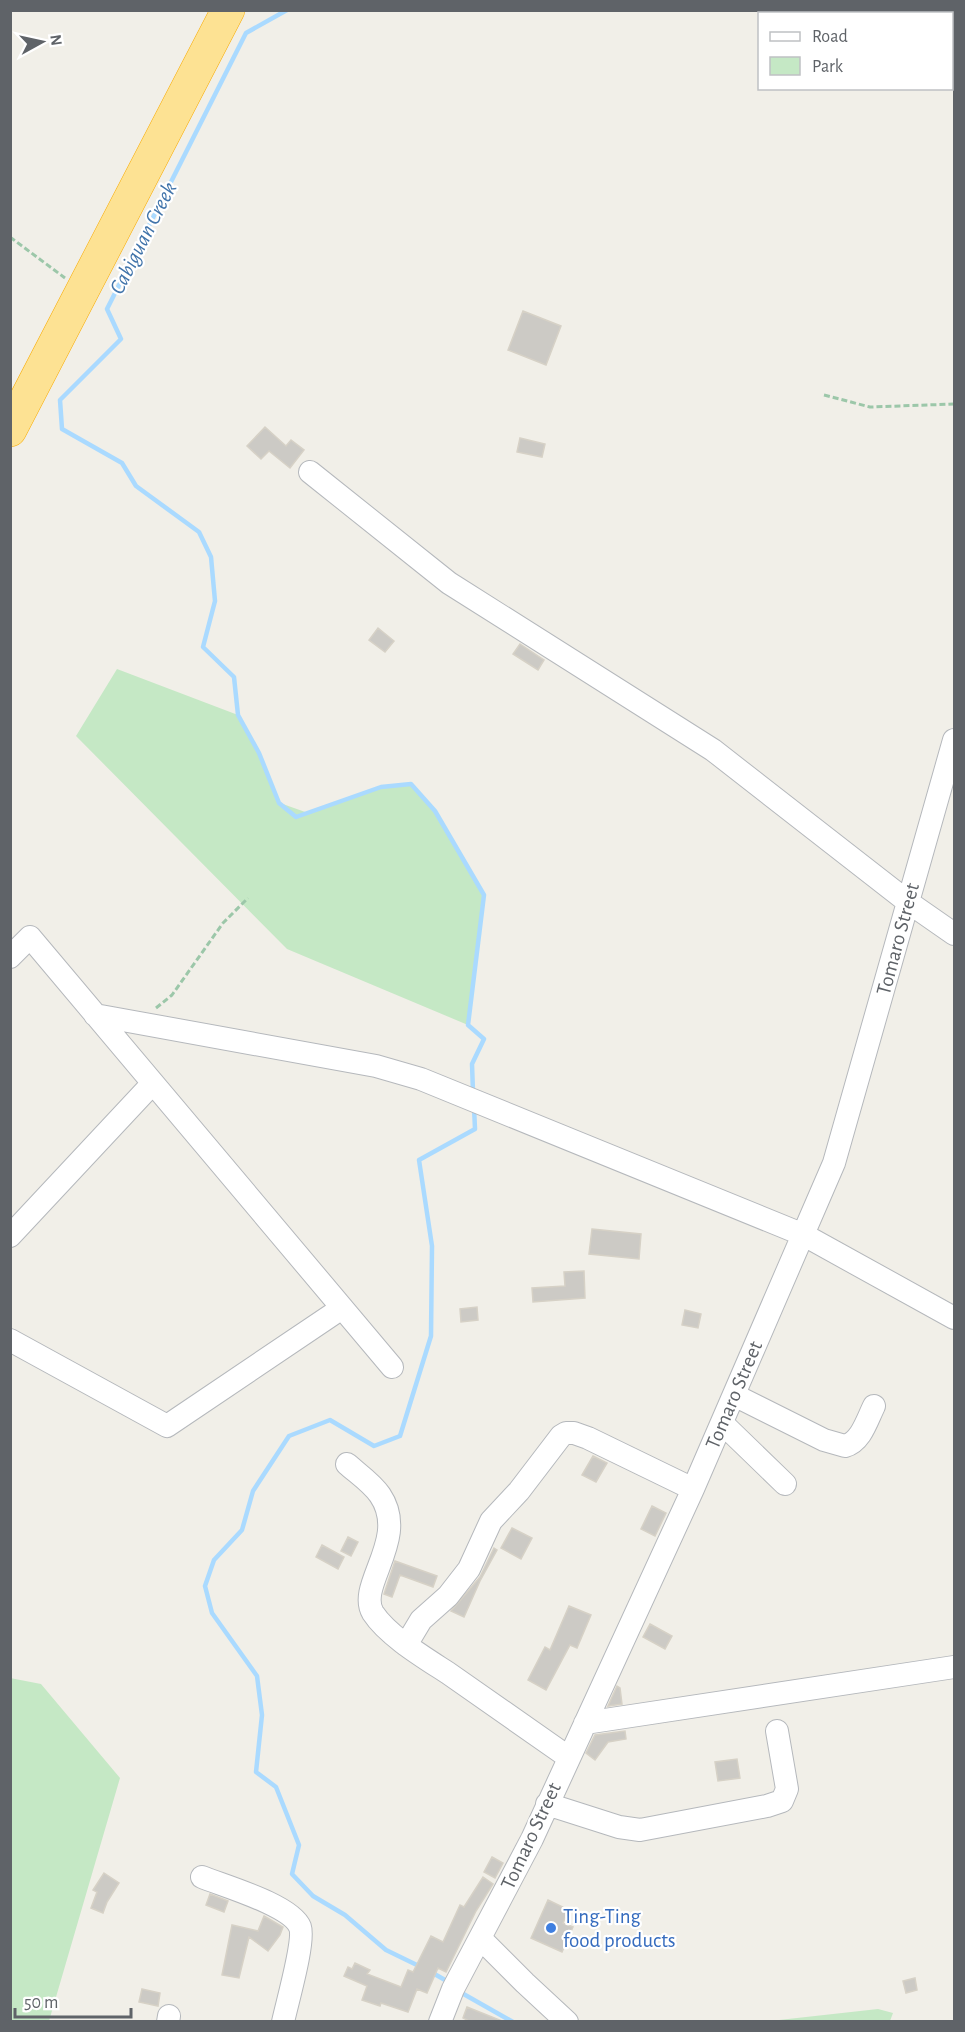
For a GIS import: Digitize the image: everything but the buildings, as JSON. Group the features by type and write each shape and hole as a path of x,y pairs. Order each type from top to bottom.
{"highway":[{"path":"10,430 151,147 215,10"},
{"path":"10,405 74,284 228,10"}],"street":[{"path":"310,472 449,583 713,750 908,902 954,934"},
{"name":"Tomaro Street","path":"440,2022 453,1989 532,1839 568,1756 693,1489 834,1163 954,740"},
{"path":"10,957 30,937 392,1367"},
{"path":"95,1015 376,1066 421,1079 804,1235 954,1318"},
{"path":"10,1236 153,1083"},
{"path":"10,1340 168,1426 342,1308"},
{"path":"734,1395 824,1440 845,1446 859,1436 874,1406"},
{"path":"722,1423 784,1484"},
{"path":"406,1645 421,1620 448,1596 469,1569 490,1521 519,1491 561,1436 566,1433 574,1433 612,1449 693,1489"},
{"path":"347,1464 379,1494 388,1512 390,1531 370,1592 373,1613 406,1645 568,1756"},
{"path":"585,1723 954,1666"},
{"path":"547,1804 619,1827 640,1830 767,1806 782,1801 787,1790 777,1731"},
{"path":"202,1878 258,1898 295,1918 300,1928 300,1943 283,2022"},
{"path":"481,1939 567,2022"}],"path":[{"path":"10,237 74,284"},
{"path":"824,395 870,407 954,404"},
{"path":"138,1023 172,995 223,923 248,898"}],"green space":[{"path":"117,669 238,715 259,753 280,803 308,813 381,787 411,784 435,811 484,895 468,1025 287,949 76,736"},
{"path":"10,1678 41,1684 120,1778 49,2021 11,2021"},
{"path":"878,2009 893,2013 890,2021 770,2021"}],"waterway":[{"name":"Cabiguan Creek","path":"287,10 246,33 107,309 121,339 60,400 62,429 122,463 136,486 199,532 211,557 215,601 203,647 234,677 238,715 259,753 279,803 296,817 381,787 411,784 435,811 484,895 468,1025 484,1039 472,1064 473,1092"},
{"name":"Cabiguan Creek","path":"421,1967 386,1950 345,1915 313,1896 292,1874 299,1845 276,1787 256,1772 262,1715 257,1676 212,1613 205,1586 214,1560 242,1530 253,1491 289,1436 330,1420 374,1446 400,1436 431,1336 432,1246 419,1160 475,1129 474,1107"},
{"path":"431,1972 449,1984"},
{"name":"Cabiguan Creek","path":"460,1992 513,2022"}],"place":[{"name":"Ting-Ting food products","path":"551,1928"}]}
